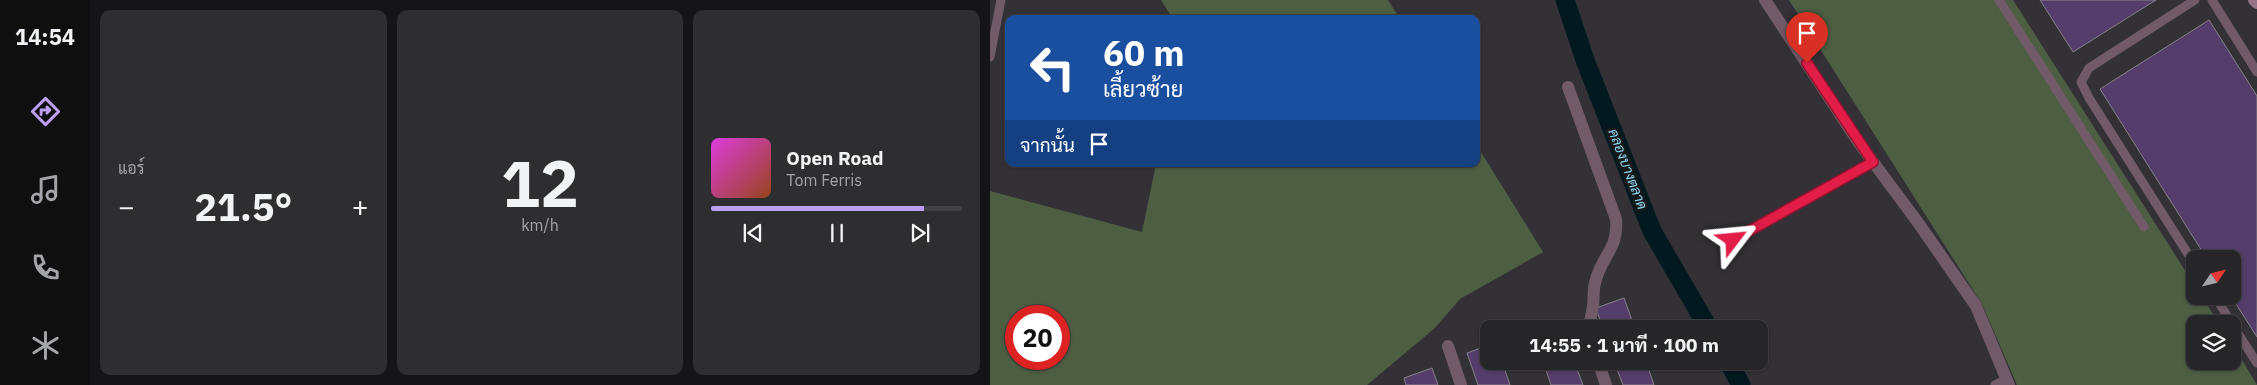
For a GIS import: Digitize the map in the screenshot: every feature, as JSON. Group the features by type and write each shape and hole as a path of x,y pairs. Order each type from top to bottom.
{"street":[{"path":"1765,0 1873,162 1976,306 2004,383"},
{"path":"2254,0 2257,3"},
{"path":"1568,87 1616,219 1617,233 1614,244 1601,264 1594,284 1590,320"},
{"path":"1448,346 1461,385"},
{"path":"1601,370 1606,385"}],"lane":[{"path":"990,57 1001,0"},
{"path":"2000,0 2144,227"},
{"path":"2186,251 2088,98 2081,82 2089,68 2196,0"},
{"path":"2212,0 2257,72"},
{"path":"1733,240 1873,162"},
{"path":"2241,338 2257,363"}],"green space":[{"path":"1161,0 1388,0 1397,15 1170,15"},
{"path":"1789,0 2013,0 2186,272 2186,305 2207,305 2214,315 2186,315 2186,370 2241,370 2241,358 2257,385 2017,385 1982,304"},
{"path":"1480,150 1543,252 1460,299 1435,328 1367,385 990,385 990,191 1142,232 1155,167 1480,167"}],"building":[{"path":"2040,0 2156,0 2073,52"},
{"path":"2209,20 2257,96 2257,337 2237,305 2241,305 2241,250 2201,250 2100,89"},
{"path":"1624,298 1632,320 1600,320 1596,308"},
{"path":"1480,348 1480,370 1505,370 1510,385 1478,385 1467,353"},
{"path":"1432,368 1438,385 1406,385 1404,378"},
{"path":"1546,370 1577,370 1583,385 1551,385"},
{"path":"1617,370 1649,370 1654,385 1623,385"}],"waterway":[{"name":"คลองบางตลาด","path":"1565,0 1585,60 1652,231 1704,320"},
{"name":"คลองบางตลาด","path":"1733,370 1741,385"}],"route":[{"path":"1733,240 1873,162 1807,63"}]}
